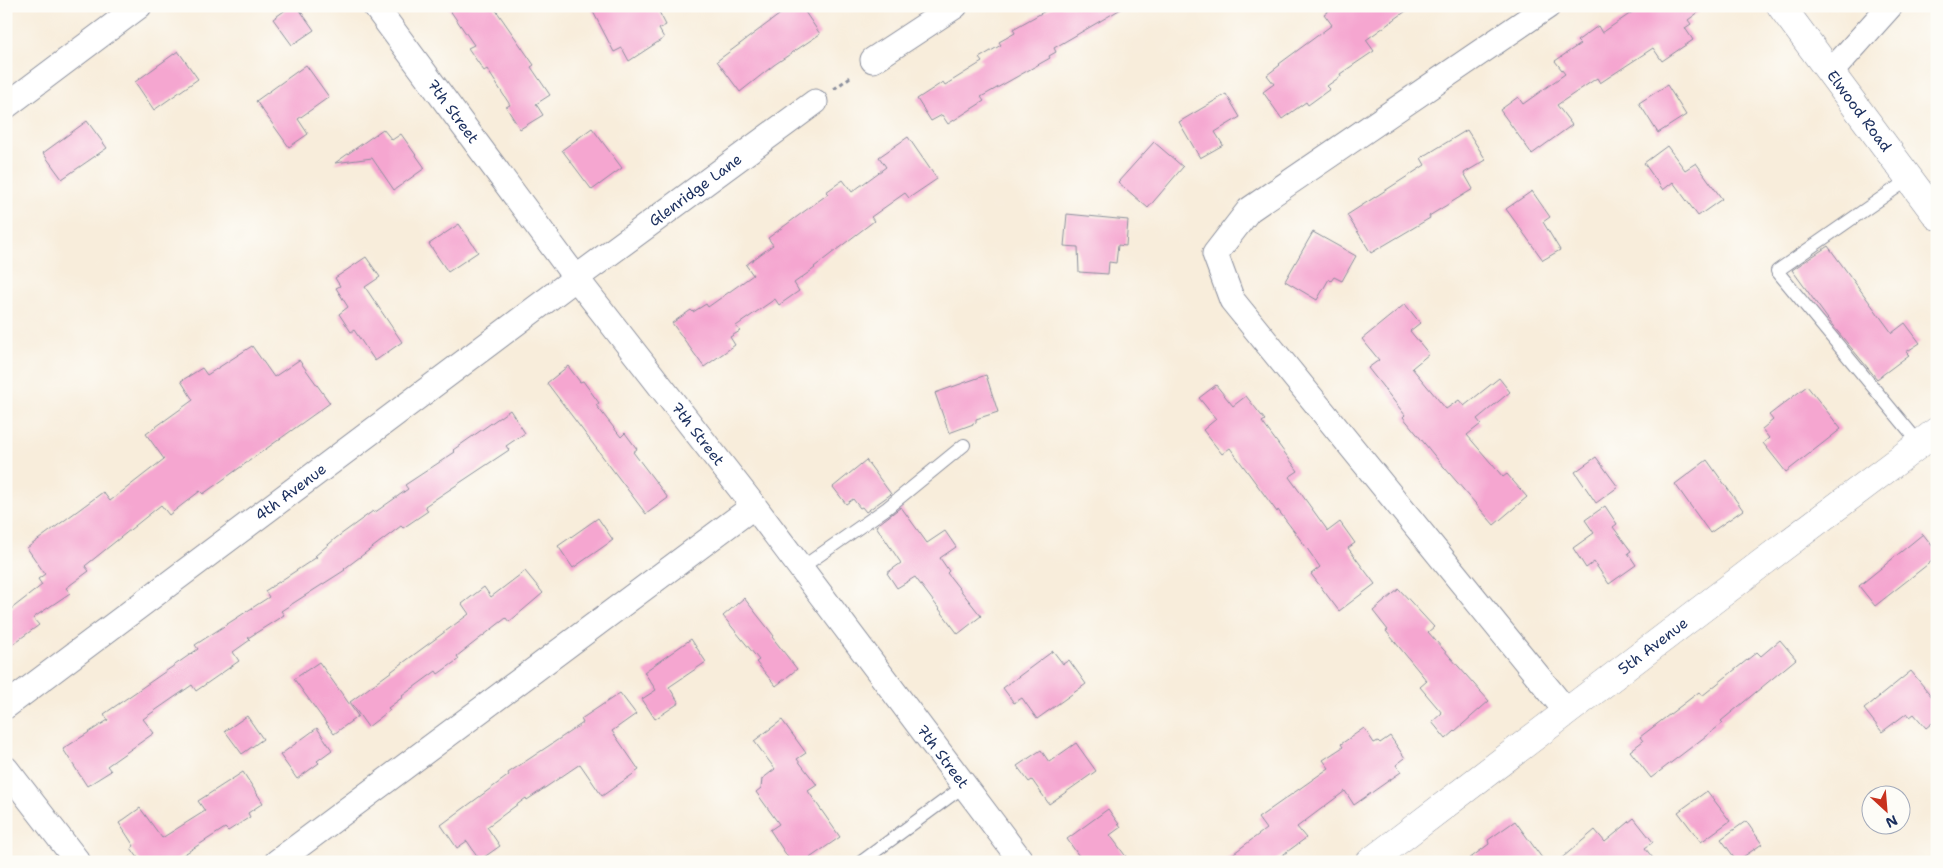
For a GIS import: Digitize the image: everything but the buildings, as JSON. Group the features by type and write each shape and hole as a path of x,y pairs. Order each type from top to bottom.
{"street":[{"path":"6,106 139,6"},
{"name":"7th Street","path":"376,6 576,278 754,506 1022,862"},
{"path":"873,60 955,6"},
{"path":"1548,6 1249,210 1215,254 1232,300 1567,712"},
{"name":"Elwood Road","path":"1782,6 1937,216"},
{"path":"1830,73 1890,6"},
{"name":"Glenridge Lane","path":"576,278 815,102"},
{"name":"4th Avenue","path":"6,706 576,278"},
{"name":"5th Avenue","path":"1370,862 1929,438"},
{"path":"277,862 754,506"},
{"path":"6,769 78,862"}],"lane":[{"path":"1909,179 1777,271 1929,438"},
{"path":"801,568 887,508 964,445"},
{"path":"860,862 964,786"}],"path":[{"path":"815,102 873,60"}]}
